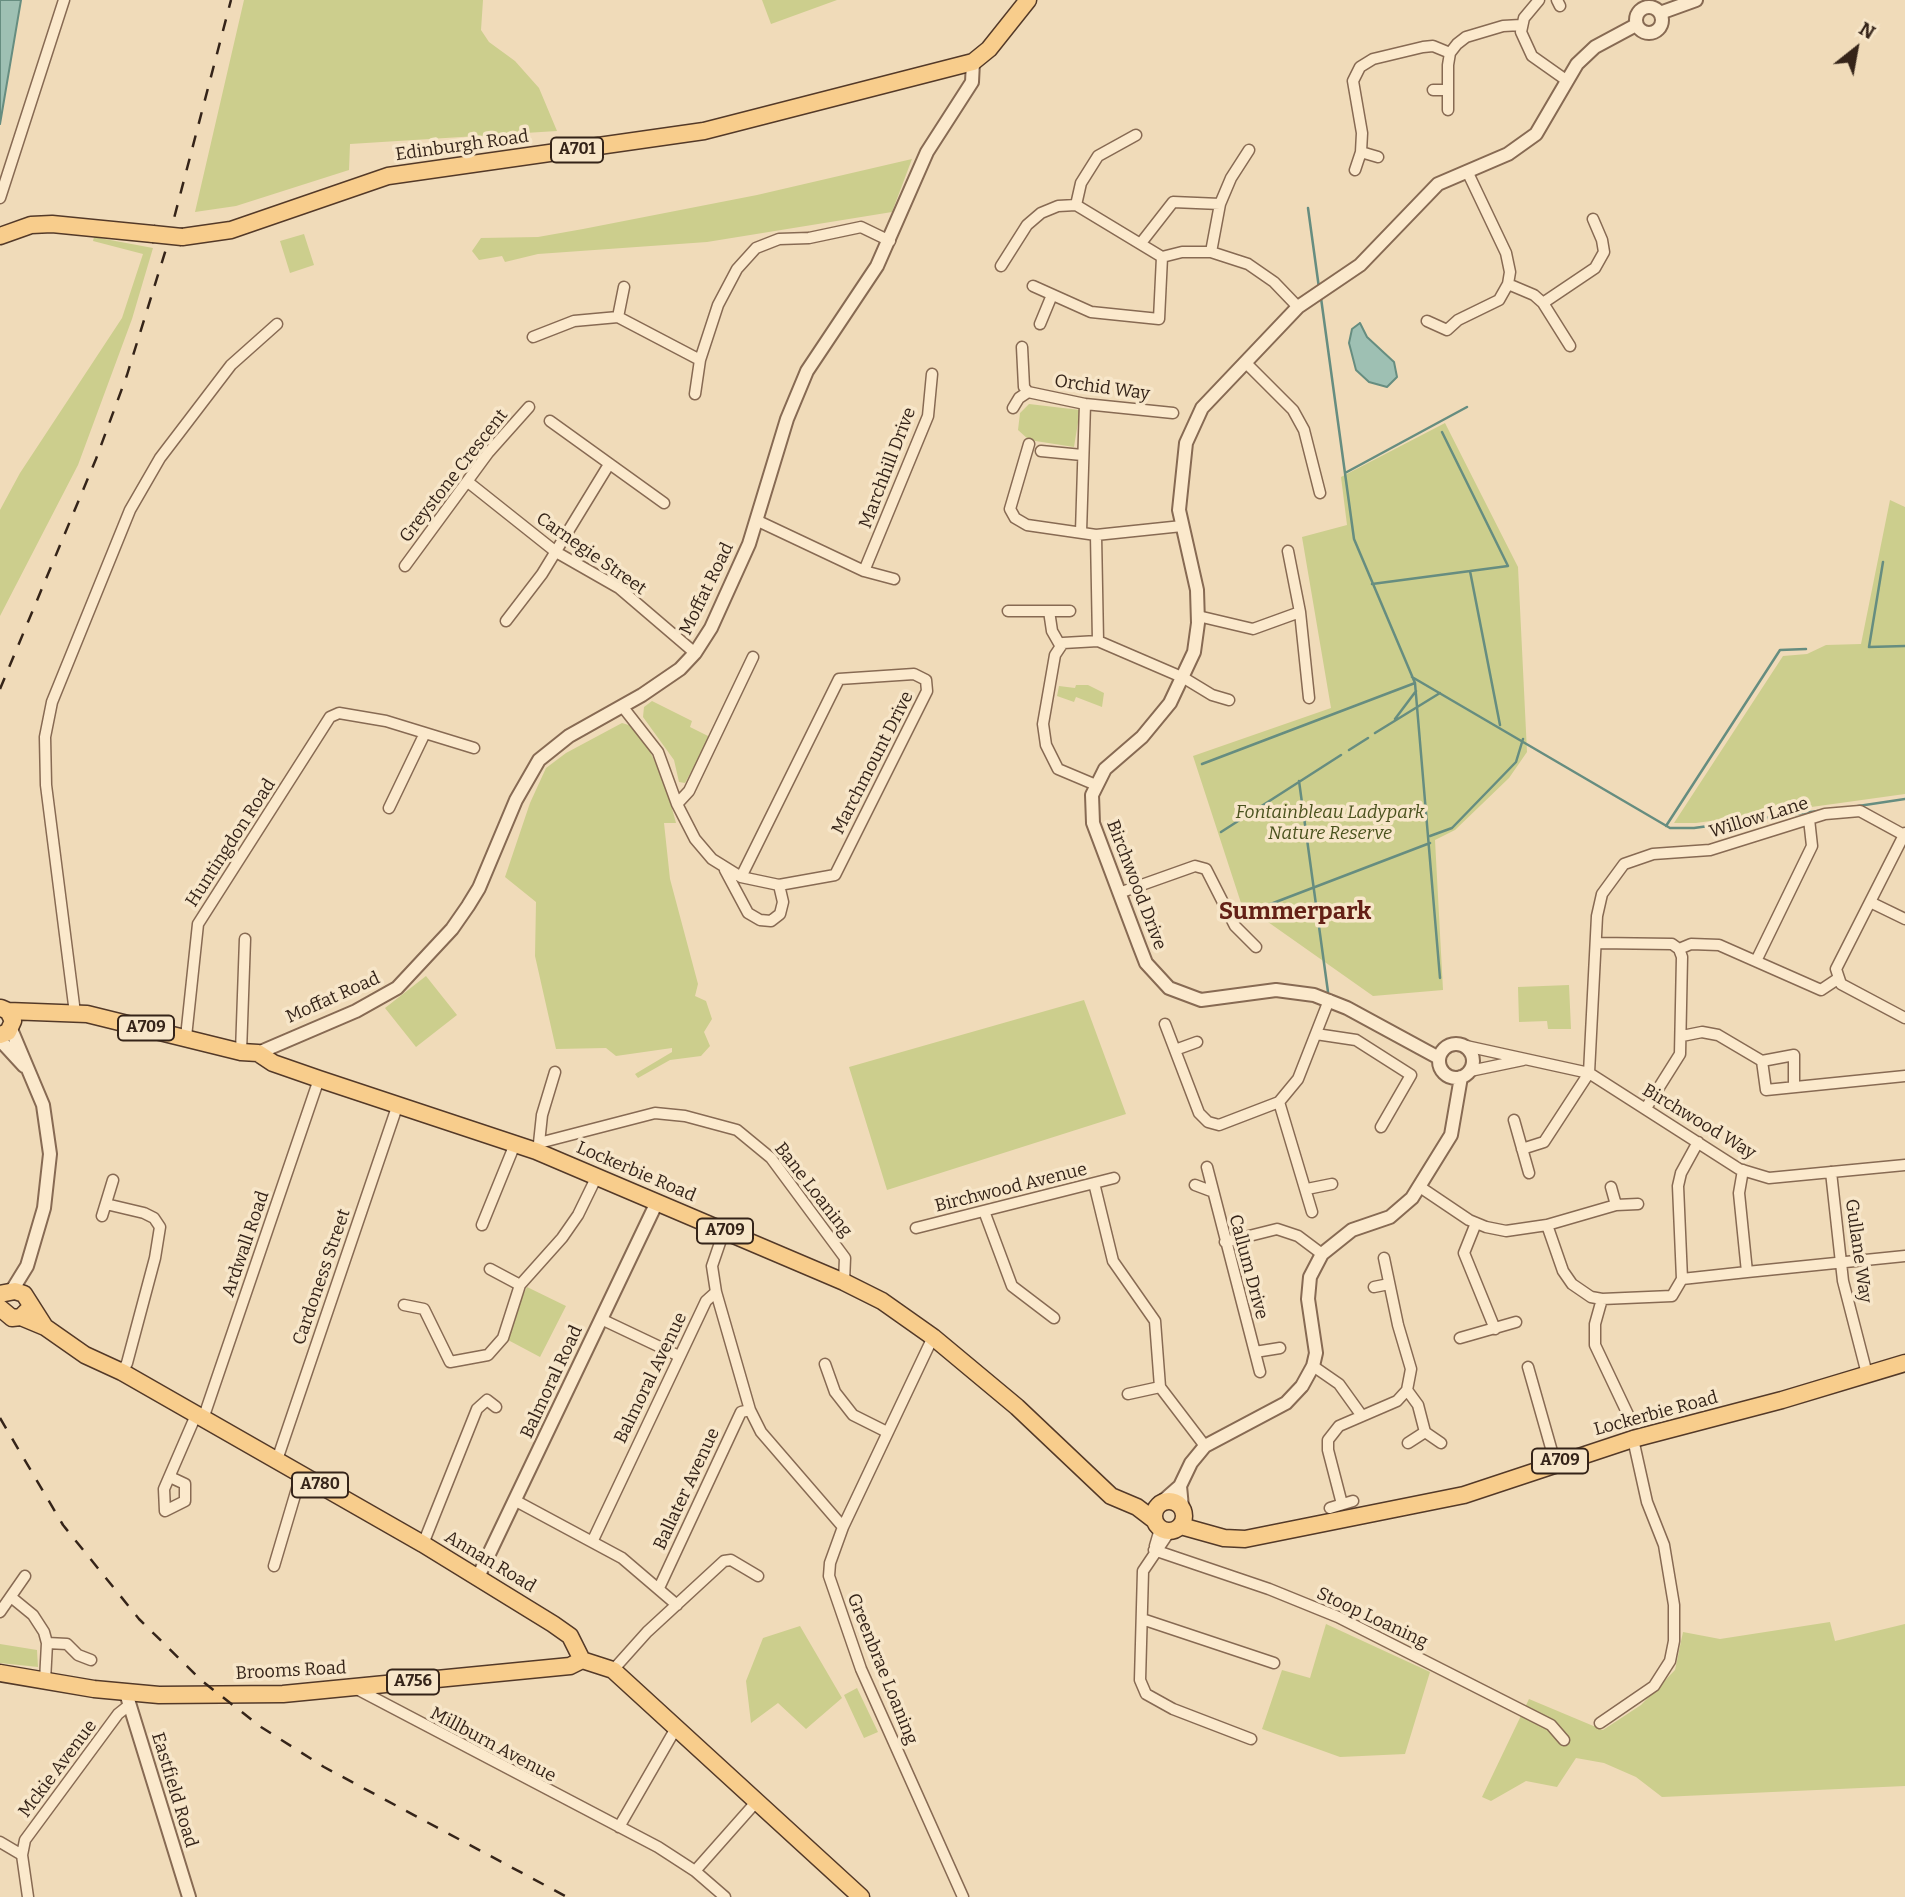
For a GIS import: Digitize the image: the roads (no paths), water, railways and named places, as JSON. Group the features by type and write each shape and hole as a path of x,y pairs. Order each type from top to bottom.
{"main road":[{"name":"Edinburgh Road","path":"0,236 31,225 52,224 182,237 231,230 388,176 704,131 973,62 989,49 1028,0"},
{"name":"A709","path":"5,1025 33,1014 75,1013 241,1052 258,1053"},
{"name":"Lockerbie Road","path":"258,1053 273,1063 319,1079 514,1144 537,1147 882,1301 933,1337 1017,1407 1111,1496 1212,1533 1245,1539 1300,1529 1334,1518 1464,1494 1633,1431 1905,1363"},
{"name":"Annan Road","path":"11,1300 27,1311 21,1317 44,1327"},
{"name":"Annan Road","path":"11,1300 85,1355 122,1372 478,1577 570,1636 582,1660"},
{"path":"582,1660 613,1670 861,1897"},
{"name":"Brooms Road","path":"0,1673 127,1699 282,1694 570,1666 582,1660"}],"street":[{"path":"0,198 64,0"},
{"path":"1539,0 1528,10 1521,25 1532,56 1566,80"},
{"path":"1660,13 1696,0"},
{"path":"1644,4 1654,7 1660,13 1661,26 1655,32 1642,32 1636,25 1636,16 1644,4"},
{"path":"1448,110 1450,53 1466,37 1503,26 1521,25"},
{"path":"1229,701 1212,695 1184,678 1098,641 1068,640 1060,645 1055,655 1043,724 1046,745 1058,769 1096,785 1111,762 1154,724 1184,678 1194,652 1198,616 1197,590 1179,510 1180,477 1194,420 1210,397 1298,307 1360,265 1438,184 1508,154 1536,134 1566,80 1595,47 1636,25"},
{"path":"1355,170 1361,152 1362,133 1353,81 1360,67 1373,59 1423,47 1433,46 1450,53"},
{"name":"Moffat Road","path":"258,1053 380,999 407,979 452,929 480,888 516,800 540,760 552,747 680,668 695,653 711,628 758,521 787,419 807,372 877,266 927,152 972,82 973,62"},
{"path":"1433,90 1448,90"},
{"path":"1076,205 1080,183 1098,156 1136,135"},
{"path":"1211,252 1220,204 1231,178 1250,150"},
{"path":"1361,152 1378,157"},
{"path":"1427,321 1447,330 1458,320 1499,300 1508,284 1510,272 1506,253 1467,171"},
{"path":"1141,243 1173,202 1220,204"},
{"path":"1001,266 1027,225 1041,213 1058,206 1076,205 1162,257 1182,252 1211,252 1248,264 1274,282 1298,307"},
{"path":"1543,303 1595,268 1604,252 1593,219"},
{"path":"695,394 700,360 718,305 737,269 756,248 779,239 809,238 861,227 890,241"},
{"path":"1033,286 1091,312 1159,319 1162,257"},
{"path":"1508,284 1534,295 1543,303 1570,346"},
{"path":"618,317 624,287"},
{"path":"1040,324 1052,295"},
{"path":"533,337 574,321 618,317 700,360"},
{"path":"75,1013 47,785 46,737 52,702 130,510 160,458 231,365 277,324"},
{"name":"Orchid Way","path":"1022,347 1024,387 1028,392 1085,404 1173,413"},
{"path":"1245,362 1293,410 1304,430 1320,494"},
{"name":"Marchhill Drive","path":"864,571 928,416 932,374"},
{"name":"Orchid Way","path":"1013,408 1019,398 1028,392"},
{"path":"1081,533 1085,404"},
{"name":"Greystone Crescent","path":"405,566 488,453 529,407"},
{"path":"550,421 608,466 664,503"},
{"path":"1029,444 1010,509 1015,518 1027,525 1096,534 1182,526"},
{"path":"1041,451 1082,455"},
{"path":"506,621 556,552 608,466"},
{"name":"Carnegie Street","path":"468,482 556,552 619,588 695,653"},
{"path":"758,521 864,571 894,579"},
{"path":"1096,534 1098,641"},
{"path":"1288,551 1300,612 1309,698"},
{"path":"1009,611 1070,611"},
{"path":"1049,611 1052,631 1060,645"},
{"path":"1198,616 1253,629 1300,612"},
{"path":"677,804 689,791 753,657"},
{"name":"Marchmount Drive","path":"741,877 839,679 922,676 926,680 927,691 835,875 779,885"},
{"path":"622,706 658,751 677,804 695,839 724,869 748,913 760,920 772,921 780,914 783,902 779,885 741,877 724,869"},
{"name":"Huntingdon Road","path":"186,1037 198,924 330,717 339,713 386,721 425,733"},
{"path":"389,808 425,733 474,748"},
{"name":"Birchwood Drive","path":"1096,785 1090,808 1093,823 1146,963 1157,977 1184,996 1201,1000 1218,1000 1276,990 1329,1000 1439,1058"},
{"name":"Willow Lane","path":"1588,1073 1598,943 1597,916 1602,894 1625,864 1653,854 1710,850 1825,814 1860,811 1905,834"},
{"path":"1757,959 1812,846 1809,820"},
{"path":"1905,834 1836,969 1841,984 1905,1018"},
{"path":"1119,893 1195,866 1206,869 1235,926 1256,947"},
{"path":"1870,902 1905,919"},
{"path":"241,1052 245,939"},
{"path":"1598,943 1672,944 1679,949 1682,957 1680,1055 1646,1108"},
{"path":"1679,949 1691,944 1719,945 1757,959 1821,990 1839,978"},
{"path":"1165,1024 1199,1113 1208,1122 1219,1125 1279,1102 1298,1079 1329,1000"},
{"path":"5,1025 43,1105 50,1154 44,1208 27,1266 11,1300"},
{"path":"1682,1035 1702,1032 1718,1035 1762,1061 1794,1055 1794,1086"},
{"path":"1316,1034 1356,1040 1411,1075 1381,1127"},
{"path":"1175,1050 1197,1042"},
{"path":"1251,1739 1164,1706 1146,1694 1140,1680 1143,1571 1191,1463 1205,1446 1286,1403 1303,1386 1314,1366 1316,1343 1308,1299 1310,1277 1322,1254 1352,1230 1390,1217 1420,1187 1451,1135 1465,1074 1473,1055 1466,1046 1450,1045 1439,1058 1445,1073 1465,1074"},
{"name":"Birchwood Way","path":"1466,1046 1527,1060 1566,1065 1588,1073 1743,1170 1769,1178 1905,1165"},
{"name":"Birchwood Way","path":"1465,1074 1527,1060"},
{"path":"1762,1061 1766,1090 1905,1076"},
{"path":"537,1147 542,1115 555,1072"},
{"path":"1522,1149 1544,1142 1588,1073"},
{"name":"Ardwall Road","path":"170,1477 200,1417 319,1079"},
{"path":"1279,1102 1307,1189 1311,1212"},
{"name":"Cardoness Street","path":"276,1460 398,1104"},
{"name":"Bane Loaning","path":"537,1147 655,1113 685,1116 737,1130 771,1158 845,1258 844,1282"},
{"path":"1514,1120 1529,1173"},
{"path":"1547,1225 1563,1271 1572,1284 1602,1299 1672,1296 1682,1279 1678,1186 1681,1173 1698,1142"},
{"path":"482,1225 514,1144"},
{"name":"Callum Drive","path":"1207,1167 1211,1191 1260,1372"},
{"path":"1743,1170 1740,1193 1747,1272"},
{"name":"Gullane Way","path":"1832,1172 1841,1264 1867,1374"},
{"path":"404,1305 424,1309 450,1362 477,1360 498,1348 520,1285 562,1238 578,1215 597,1176"},
{"name":"Birchwood Avenue","path":"916,1228 1115,1178"},
{"path":"102,1216 113,1180"},
{"path":"1094,1183 1113,1261 1154,1321 1160,1387 1205,1446"},
{"path":"1307,1189 1332,1184"},
{"path":"1195,1185 1211,1191"},
{"path":"1420,1187 1476,1223 1506,1231 1547,1225 1616,1205 1638,1204"},
{"path":"1611,1188 1616,1205"},
{"name":"Balmoral Road","path":"478,1577 657,1202"},
{"path":"106,1203 144,1213 154,1218 160,1227 155,1258 127,1363 122,1372"},
{"path":"984,1211 1012,1286 1054,1318"},
{"path":"1476,1223 1464,1253 1495,1329"},
{"path":"1225,1242 1277,1229 1298,1236 1322,1254"},
{"path":"724,1231 712,1266 716,1292 750,1409 761,1432 844,1527"},
{"path":"1682,1279 1905,1256"},
{"path":"1342,1504 1328,1450 1328,1440 1339,1426 1397,1401 1407,1390 1411,1369 1384,1258"},
{"path":"490,1269 520,1285"},
{"path":"1374,1287 1389,1284"},
{"name":"Balmoral Avenue","path":"593,1539 706,1300 716,1292"},
{"path":"1600,1723 1654,1686 1670,1661 1674,1641 1674,1605 1664,1545 1647,1502 1633,1431 1595,1345 1595,1324 1602,1299"},
{"path":"601,1319 679,1356"},
{"path":"1460,1338 1516,1322"},
{"name":"Greenbrae Loaning","path":"933,1337 844,1527 830,1563 829,1576 838,1608 862,1669 963,1897"},
{"path":"1255,1352 1280,1348"},
{"path":"825,1364 835,1392 853,1415 887,1432"},
{"path":"1314,1366 1339,1384 1362,1416"},
{"path":"1528,1367 1555,1462"},
{"path":"1128,1394 1160,1387"},
{"path":"1407,1390 1418,1405 1425,1432 1441,1443"},
{"path":"423,1544 477,1409 487,1400 496,1406"},
{"name":"Ballater Avenue","path":"659,1588 741,1412 750,1409"},
{"path":"1408,1443 1425,1432"},
{"path":"274,1566 301,1475"},
{"path":"516,1501 593,1539 622,1558 677,1605"},
{"path":"1330,1508 1353,1501"},
{"name":"Stoop Loaning","path":"1154,1550 1269,1589 1338,1617 1551,1725 1564,1740"},
{"path":"613,1670 724,1561 731,1560 758,1576"},
{"path":"0,1612 26,1576"},
{"path":"11,1597 33,1615 47,1643 45,1681"},
{"path":"1142,1619 1274,1663"},
{"path":"47,1643 67,1644 78,1655 91,1660"},
{"name":"Millburn Avenue","path":"355,1687 695,1871 725,1897"},
{"name":"Mckie Avenue","path":"22,1856 25,1840 127,1699"},
{"name":"Eastfield Road","path":"127,1699 189,1897"},
{"path":"619,1828 676,1728"},
{"path":"695,1871 757,1801"},
{"path":"0,1842 22,1856 28,1897"}],"waterway":[{"path":"1308,208 1319,288"},
{"path":"1321,298 1354,539 1415,683 1440,978"},
{"path":"1345,473 1467,407"},
{"path":"1372,584 1508,566 1442,432"},
{"path":"1883,562 1869,647 1905,646"},
{"path":"1470,571 1500,725"},
{"path":"1666,826 1780,650 1806,649"},
{"path":"1412,677 1670,828 1694,828 1818,811"},
{"path":"1202,764 1415,683"},
{"path":"1395,719 1416,691"},
{"path":"1375,733 1440,693"},
{"path":"1349,750 1368,738"},
{"path":"1430,836 1452,828 1516,762 1523,739"},
{"path":"1221,832 1341,755"},
{"path":"1299,781 1328,992"},
{"path":"1845,808 1905,799"},
{"path":"1247,913 1430,843"}],"railway":[{"path":"0,689 96,459 127,375 166,249 231,0"},
{"path":"0,1418 63,1525 139,1619 202,1681 261,1727 324,1767 567,1897"}],"district":[{"name":"Summerpark","path":"1295,912"}],"park label":[{"name":"Fontainbleau Ladypark Nature Reserve","path":"1330,823"}]}
